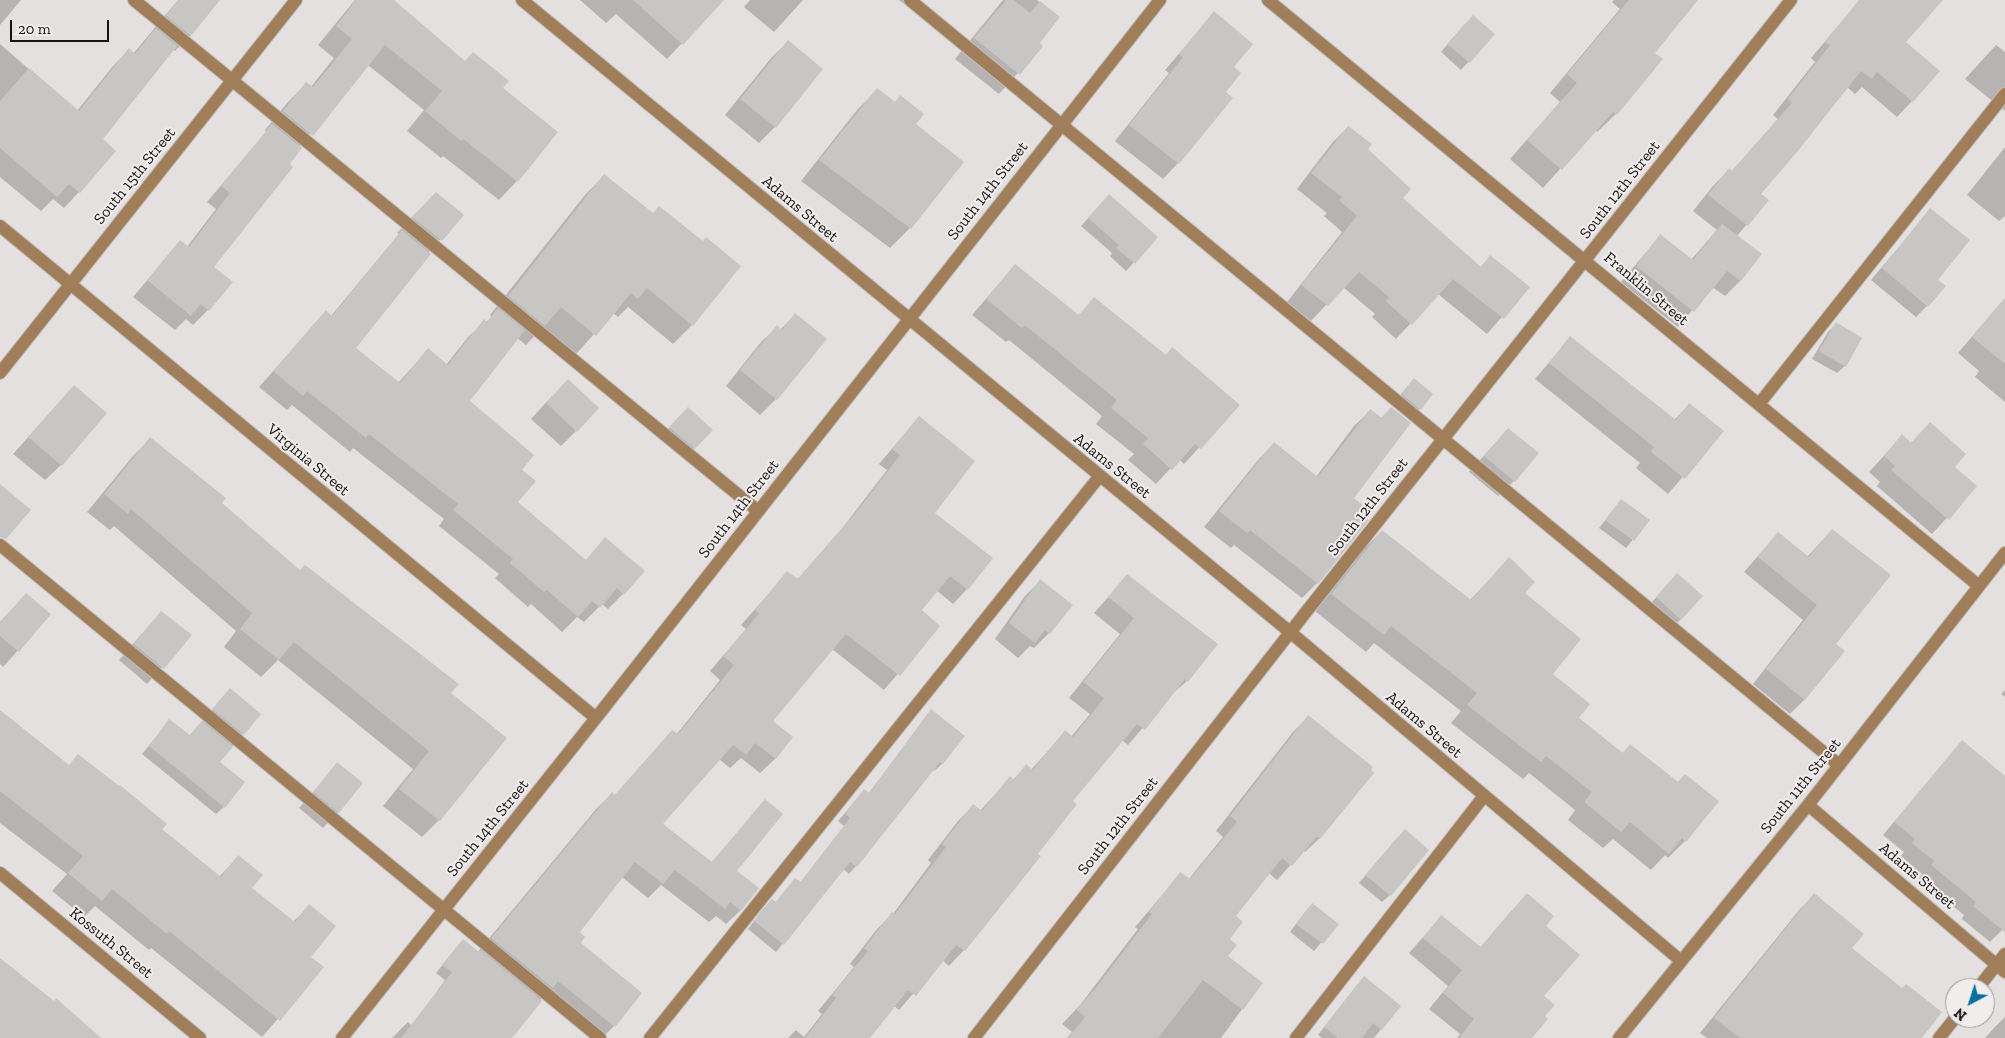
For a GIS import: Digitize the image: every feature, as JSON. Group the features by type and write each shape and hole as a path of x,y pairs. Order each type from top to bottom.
{"street":[{"path":"134,0 758,511"},
{"name":"South 15th Street","path":"0,373 296,0"},
{"name":"Adams Street","path":"522,0 1099,477 1290,632 1680,960"},
{"path":"910,0 1839,765"},
{"name":"South 14th Street","path":"342,1038 1160,0"},
{"name":"Franklin Street","path":"1268,0 1586,260 1979,586"},
{"name":"South 12th Street","path":"974,1038 1290,632 1791,0"},
{"path":"1759,404 2005,94"},
{"name":"Virginia Street","path":"0,226 596,718"},
{"path":"650,1038 1099,477"},
{"path":"0,546 600,1038"},
{"name":"South 11th Street","path":"1619,1038 1680,960 1808,805 2005,553"},
{"path":"1296,1038 1484,796"},
{"name":"Adams Street","path":"1808,805 2001,969"},
{"name":"Kossuth Street","path":"0,873 200,1038"},
{"path":"1990,978 2001,969 2005,954"},
{"path":"1939,1038 1947,1028"}],"building":[{"path":"178,0 220,0 191,36 166,16"},
{"path":"356,0 394,0 465,61 473,52 509,81 503,88 558,132 518,182 463,139 461,141 425,111 442,91 385,45 313,136 283,111 306,82 313,87 352,39 336,26"},
{"path":"633,0 724,0 683,45"},
{"path":"1006,0 1014,0 1030,13 1040,1 1060,17 1040,43 1043,46 1020,75 974,38"},
{"path":"1629,0 1698,0 1655,53 1663,59 1617,115 1613,112 1562,170 1527,140 1577,83 1567,74"},
{"path":"1859,0 1943,0 1906,42 1940,71 1913,102 1877,72 1872,79 1861,71 1761,194 1769,200 1748,226 1708,195 1729,168 1732,171 1792,103 1788,99 1830,45 1825,42"},
{"path":"1214,11 1253,44 1234,67 1241,73 1226,92 1233,98 1179,164 1129,125 1183,57 1179,54"},
{"path":"1473,15 1495,34 1470,63 1447,44"},
{"path":"156,28 177,46 103,139 116,151 80,193 69,184 57,197 0,148 0,101 29,68 79,111 129,48 135,54"},
{"path":"788,40 823,69 776,128 740,99"},
{"path":"877,88 895,102 900,95 924,114 916,124 964,162 911,229 819,160"},
{"path":"272,124 302,148 290,164 293,167 214,267 233,282 209,311 201,304 191,316 147,280 180,240 189,247 230,193 221,186"},
{"path":"1348,126 1372,144 1368,149 1411,189 1403,198 1481,267 1490,255 1530,287 1504,319 1453,279 1412,325 1386,301 1389,297 1359,272 1328,306 1301,285 1357,216 1339,200 1342,197 1311,173"},
{"path":"604,174 653,213 659,206 703,241 706,237 741,266 693,326 647,288 638,299 631,293 596,336 561,307 545,326 508,296"},
{"path":"436,192 464,215 442,241 412,217"},
{"path":"1109,194 1158,237 1135,264 1116,248 1119,245 1088,218"},
{"path":"1930,208 1970,240 1938,280 1946,286 1928,307 1882,268"},
{"path":"1722,224 1762,254 1741,281 1727,271 1694,312 1636,266 1660,234 1693,260"},
{"path":"402,230 431,254 356,348 400,383 428,348 448,365 484,319 487,322 498,308 525,330 470,401 534,455 522,470 536,481 518,502 586,560 605,537 645,571 624,595 617,588 600,608 592,601 578,617 547,590 544,592 510,563 513,559 453,510 458,504 369,434 366,438 307,391 303,396 273,371 326,310 332,316"},
{"path":"1015,264 1079,315 1094,297 1166,355 1172,347 1240,405 1201,449 1195,444 1172,470 1143,444 1148,438 1111,408 1117,400 1025,325 1022,328 986,299"},
{"path":"2005,298 2005,364 1972,337"},
{"path":"795,313 827,339 777,400 740,370 777,325 782,330"},
{"path":"1836,322 1862,338 1846,367 1819,351"},
{"path":"1570,336 1676,420 1689,403 1724,431 1685,479 1651,452 1654,447 1549,363"},
{"path":"1414,378 1433,394 1421,410 1401,394"},
{"path":"568,379 599,408 577,432 546,403"},
{"path":"74,385 107,413 62,466 28,437"},
{"path":"688,407 713,430 695,449 669,427"},
{"path":"1391,407 1411,423 1354,498 1364,506 1359,512 1369,520 1318,584 1250,530 1247,533 1219,511 1274,442 1318,477 1370,409 1382,418"},
{"path":"919,416 975,461 935,513 993,558 968,590 950,576 922,610 940,626 900,676 846,634 773,721 793,737 776,759 755,743 746,755 733,745 663,824 712,862 765,799 783,814 737,871 759,888 741,911 730,902 725,909 675,870 663,884 635,862 580,932 585,937 581,943 642,993 615,1027 558,981 553,988 491,938 612,792 615,795 672,730 678,734 734,665 723,656 759,614 755,610 787,571 798,579 858,510 900,455 892,449"},
{"path":"1930,422 1966,454 1955,467 1977,486 1949,520 1891,470 1895,466 1884,456 1902,434 1911,443"},
{"path":"1508,428 1539,453 1515,482 1484,456"},
{"path":"150,437 226,498 222,503 300,570 305,565 459,684 451,693 507,738 440,821 399,789 429,751 294,642 279,660 240,629 252,613 131,509 128,514 104,494"},
{"path":"0,484 31,510 6,539 0,537"},
{"path":"1621,499 1650,520 1634,541 1605,520"},
{"path":"1832,529 1891,575 1836,644 1845,651 1805,700 1766,669 1817,605 1758,557 1778,532 1809,557"},
{"path":"1382,530 1471,600 1509,557 1535,582 1525,593 1581,639 1553,674 1590,704 1579,718 1623,753 1630,744 1678,782 1685,774 1719,801 1686,842 1682,838 1669,854 1630,822 1621,832 1584,802 1592,792 1546,756 1541,762 1467,705 1477,693 1391,626 1384,635 1331,594"},
{"path":"1677,573 1703,596 1681,620 1656,597"},
{"path":"1127,574 1218,644 1188,682 1185,679 1145,730 1137,724 1073,801 1077,804 1038,854 1041,856 965,951 956,945 916,996 908,990 870,1038 805,1038 836,998 832,995 868,951 864,948 892,912 895,914 946,847 942,844 973,804 982,811 1010,776 1014,780 1026,764 1033,770 1065,730 1073,737 1104,698 1083,682 1134,618 1108,597"},
{"path":"1040,579 1073,605 1050,634 1045,630 1035,643 1009,623"},
{"path":"26,593 51,614 19,652 0,636 0,623"},
{"path":"161,611 192,635 164,669 134,644"},
{"path":"230,688 261,714 244,735 212,709"},
{"path":"931,709 965,736 943,764 940,762 857,867 850,862 784,945 754,921 772,899 776,902 795,878 801,882 850,818 845,813 864,789 869,793"},
{"path":"0,710 69,765 78,754 120,785 167,824 162,829 221,877 238,855 263,875 252,888 295,922 309,904 336,926 311,957 324,967 280,1021 169,931 167,934 112,889 102,901 68,873 83,856 0,791"},
{"path":"1308,715 1373,767 1371,770 1374,773 1320,839 1317,836 1292,866 1282,858 1236,916 1243,922 1230,939 1237,945 1228,956 1263,983 1243,1010 1203,980 1158,1038 1068,1038 1085,1017 1076,1009 1095,989 1152,914 1149,912 1180,872 1190,879 1237,822 1230,816"},
{"path":"169,719 190,735 202,721 233,747 220,762 245,782 225,808 149,746"},
{"path":"1962,740 2005,776 2005,932 1973,906 1976,902 1931,865 1934,861 1912,843 1915,839 1894,822"},
{"path":"337,762 363,783 339,813 313,792"},
{"path":"1405,829 1429,850 1391,896 1365,875"},
{"path":"1527,893 1554,916 1546,926 1580,955 1544,996 1555,1005 1545,1016 1548,1019 1532,1038 1459,1038 1474,1019 1443,993 1462,970 1423,938 1441,915 1481,947"},
{"path":"1814,893 1864,934 1852,948 1902,988 1906,984 1942,1012 1922,1038 1740,1038 1714,1018"},
{"path":"1312,903 1339,924 1323,944 1296,924"},
{"path":"463,939 479,952 481,950 542,1001 512,1038 401,1038 452,972 442,965"},
{"path":"0,958 54,1001 56,998 101,1038 0,1038"},
{"path":"1364,976 1401,1006 1382,1030 1373,1023 1362,1038 1338,1038 1324,1027"}]}
